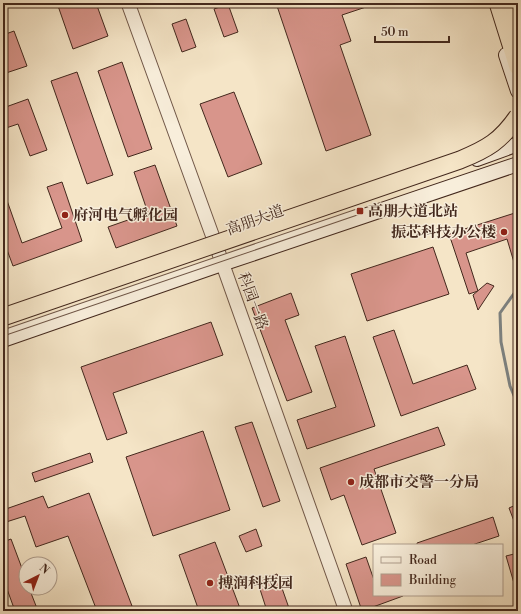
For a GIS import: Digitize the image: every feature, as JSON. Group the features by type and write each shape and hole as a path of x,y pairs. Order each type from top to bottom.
{"highway":[{"path":"498,3 518,67"},
{"path":"513,3 518,18"},
{"path":"3,317 460,160 482,150 501,138 518,116"}],"main road":[{"path":"490,3 518,91"},
{"name":"高朋大道","path":"3,340 518,144"},
{"name":"高朋大道","path":"3,326 518,164"}],"street":[{"name":"科园一路","path":"128,3 346,611"}],"lane":[{"path":"3,333 360,211"}],"building":[{"path":"57,3 96,3 108,36 73,49"},
{"path":"276,3 375,4 342,15 351,41 340,45 371,135 326,151"},
{"path":"228,4 238,32 224,37 214,9"},
{"path":"186,19 196,47 182,52 172,24"},
{"path":"14,31 27,66 3,74 3,35"},
{"path":"122,62 152,149 128,157 98,71"},
{"path":"77,72 113,175 87,184 51,81"},
{"path":"234,92 262,164 228,177 200,104"},
{"path":"28,99 47,150 30,156 18,124 3,129 3,108"},
{"path":"155,165 177,226 116,248 108,227 148,213 134,172"},
{"name":"府河电气孵化园","path":"62,182 82,241 13,266 3,239 3,192 22,243 62,228 47,187"},
{"path":"518,212 518,269 516,269 507,239 466,253 478,291 469,294 449,234"},
{"path":"433,247 449,294 367,321 351,274"},
{"path":"487,283 494,286 478,310 473,295"},
{"path":"291,293 299,315 285,320 312,392 287,401 252,308"},
{"path":"211,322 223,355 113,393 127,433 107,440 81,367"},
{"path":"394,330 413,384 467,365 476,389 401,416 373,337"},
{"path":"345,336 375,426 307,449 297,420 336,407 315,346"},
{"path":"252,422 280,501 263,507 235,427"},
{"name":"成都市交警一分局","path":"438,427 445,445 374,469 396,533 362,545 344,495 331,500 320,468"},
{"path":"203,431 230,510 153,536 126,457"},
{"path":"90,453 93,462 35,482 32,473"},
{"path":"89,493 132,606 118,611 97,611 68,536 36,547 25,516 3,523 3,510 43,496 48,508"},
{"path":"518,504 518,528 517,529 509,508"},
{"path":"493,517 499,536 475,544 417,543"},
{"path":"256,529 262,546 246,552 239,536"},
{"path":"11,539 18,558 18,596 32,596 38,611 15,611 3,578 3,542"},
{"name":"搏润科技园","path":"215,542 241,611 199,611 179,555"},
{"path":"518,553 518,590 516,590 506,556"},
{"path":"366,557 373,577 373,596 403,596 362,611 346,564"},
{"path":"277,574 290,611 267,611 257,580"}],"waterway":[{"path":"518,290 500,313 501,342 510,386 518,405"}],"place":[{"name":"高朋大道北站","path":"360,211"},
{"name":"府河电气孵化园","path":"65,215"},
{"name":"振芯科技办公楼","path":"504,232"},
{"name":"成都市交警一分局","path":"351,482"},
{"name":"搏润科技园","path":"210,583"}]}
